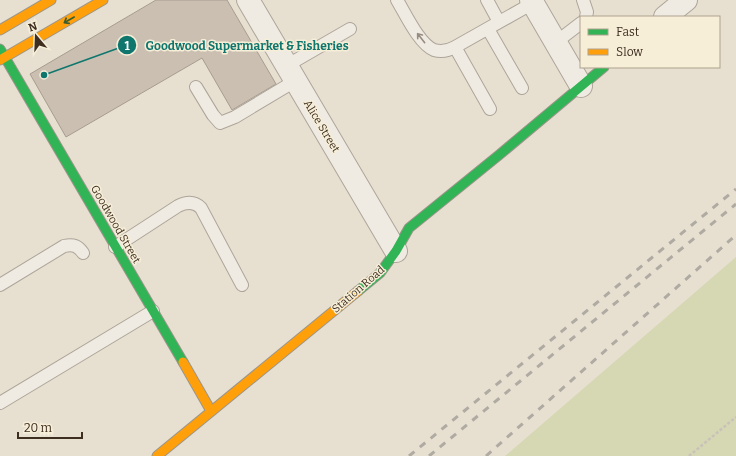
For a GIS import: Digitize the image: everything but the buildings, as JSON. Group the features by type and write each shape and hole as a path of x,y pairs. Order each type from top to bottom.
{"street":[{"path":"0,30 51,0"},
{"path":"3,59 103,0"},
{"name":"Alice Street","path":"248,0 396,251"},
{"path":"666,16 686,0"},
{"path":"532,2 581,86"},
{"name":"Goodwood Street","path":"0,49 3,59 211,411"},
{"name":"Station Road","path":"157,456 380,273 396,251 409,228 603,68"}],"lane":[{"path":"397,0 422,39 432,49 440,51 448,51 532,2"},
{"path":"487,0 499,22"},
{"path":"583,0 587,12 586,16"},
{"path":"555,43 580,24"},
{"path":"488,28 522,88"},
{"path":"196,87 213,115 220,123 235,117 350,29"},
{"path":"455,47 490,109"},
{"path":"115,247 178,206 185,203 197,204 242,285"},
{"path":"0,285 64,246 76,246 83,253"},
{"path":"0,403 153,311"}],"path":[{"path":"689,456 736,417"}],"green space":[{"path":"736,257 736,456 505,456"}],"railway":[{"path":"409,456 736,189"},
{"path":"429,456 736,204"},
{"path":"486,456 736,235"}],"traffic: fast":[{"path":"0,49 183,362"},
{"path":"358,291 380,273 396,251 409,228 603,68"}],"traffic: slow":[{"path":"0,30 51,0"},
{"path":"0,60 103,0"},
{"path":"157,456 358,291"},
{"path":"183,362 211,411"}],"place":[{"name":"Goodwood Supermarket & Fisheries","path":"44,75"}]}
